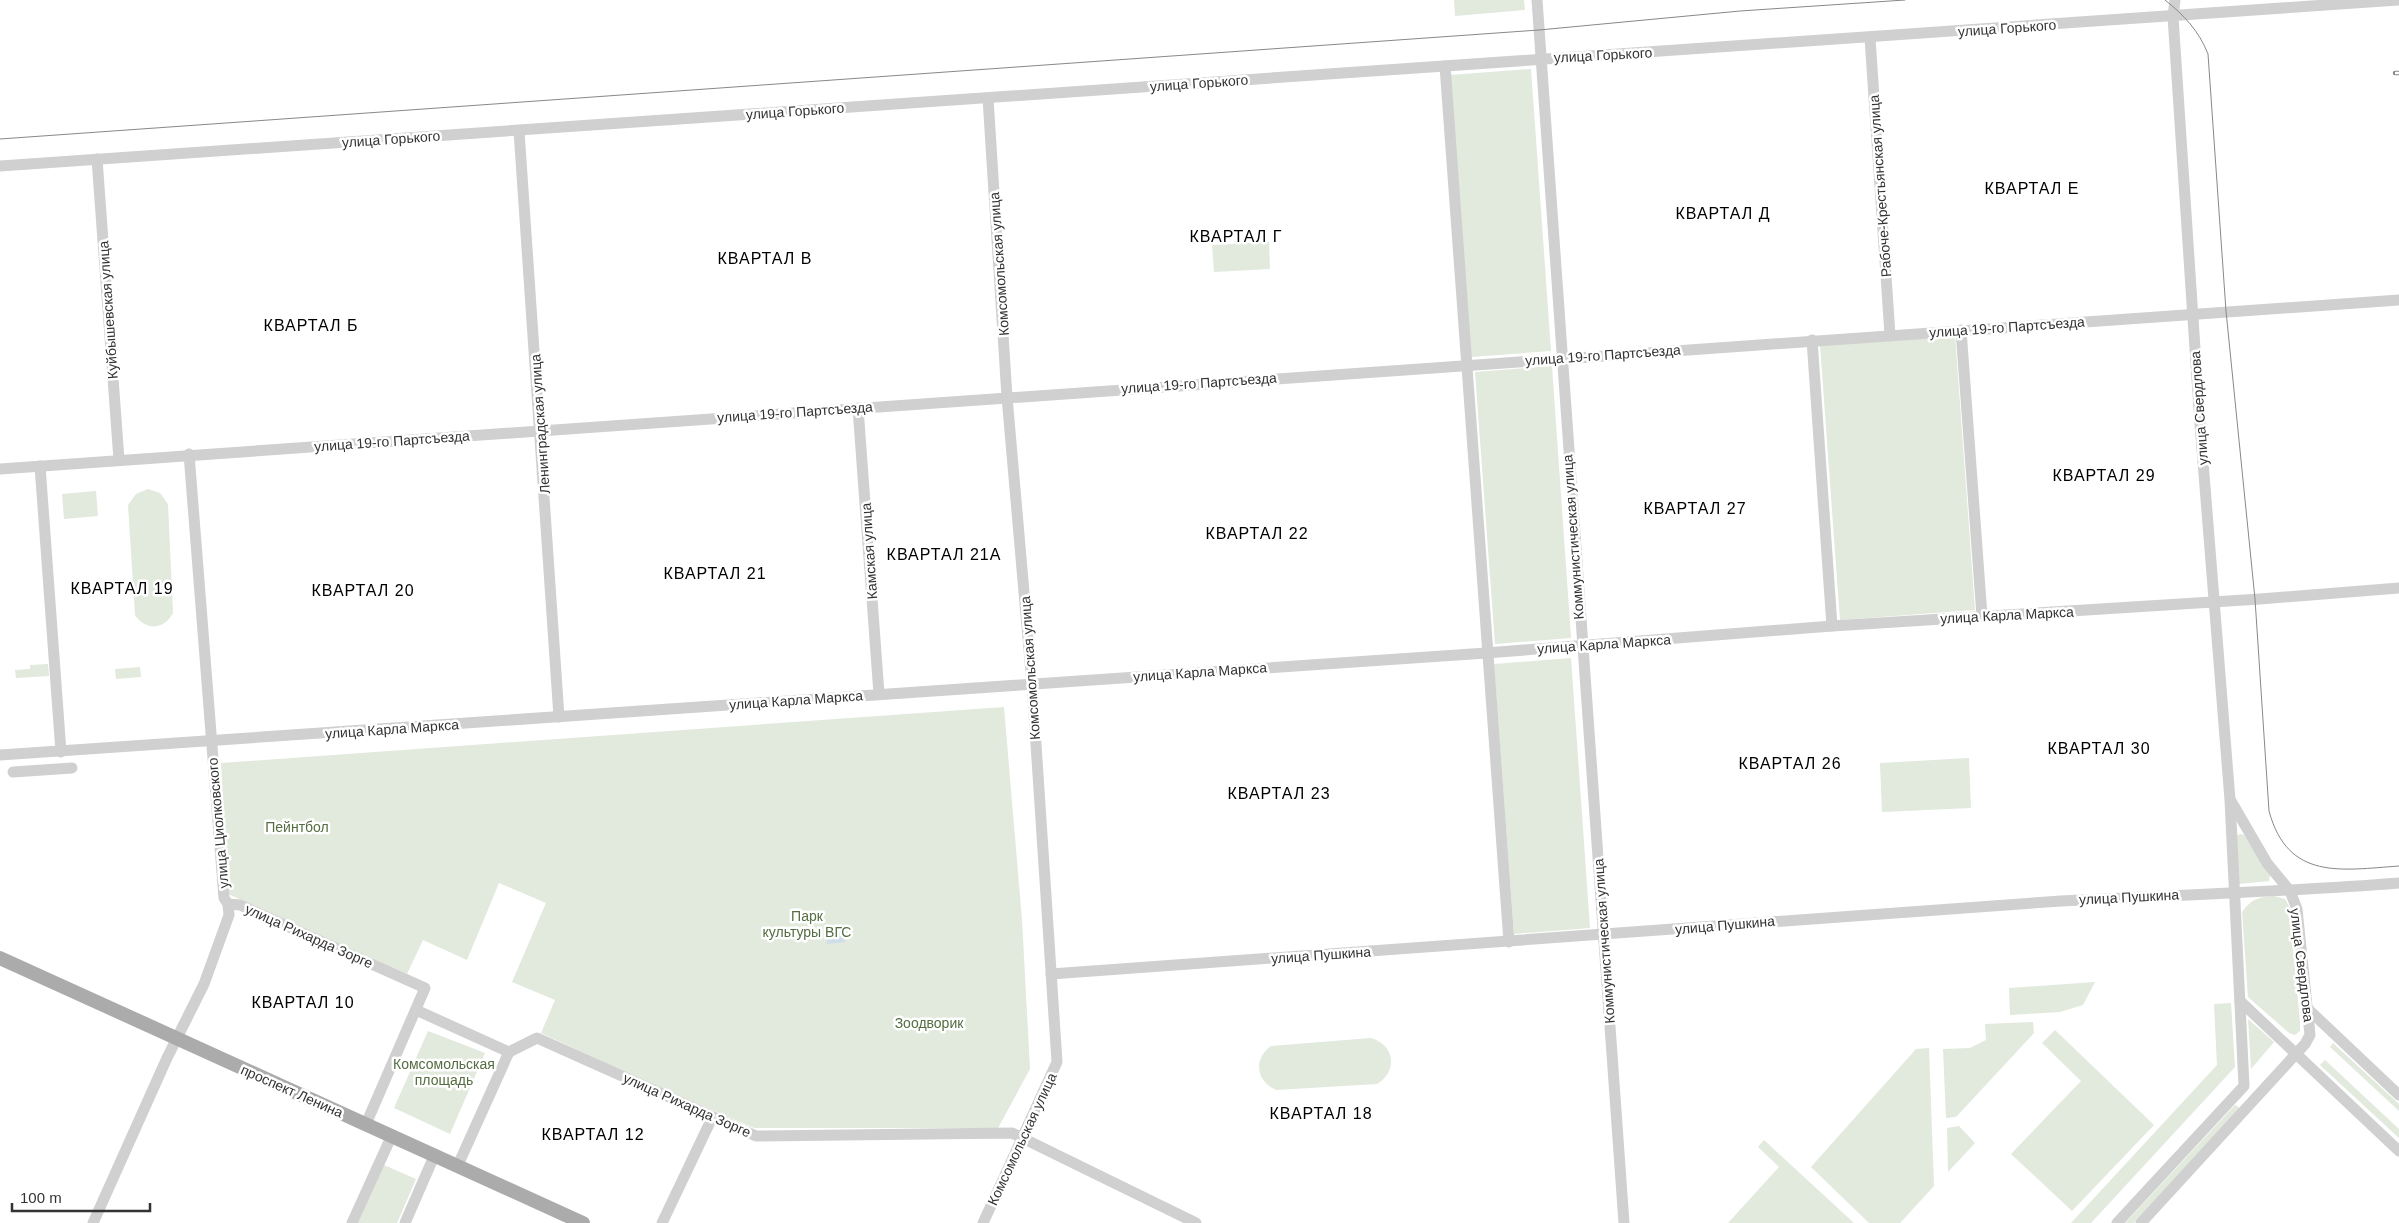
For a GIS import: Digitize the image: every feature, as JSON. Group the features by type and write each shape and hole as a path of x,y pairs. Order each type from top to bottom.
{"main road":[{"name":"проспект Ленина","path":"0,958 176,1039 435,1154 583,1223"}],"street":[{"name":"Коммунистическая улица","path":"1537,0 1560,357 1605,935 1624,1223"},
{"name":"улица Свердлова","path":"2117,1223 2244,1086 2230,800 2213,602 2193,314 2173,17 2175,0"},
{"name":"улица Горького","path":"0,166 2398,0"},
{"name":"Рабоче-Крестьянская улица","path":"1870,38 1890,335"},
{"path":"1445,66 1486,653 1509,942"},
{"name":"Комсомольская улица","path":"983,1223 1057,1062 1032,684 1008,397 988,98"},
{"name":"Ленинградская улица","path":"519,131 559,717"},
{"name":"Куйбышевская улица","path":"97,159 119,460"},
{"name":"улица 19-го Партсъезда","path":"0,469 1560,357 2399,300"},
{"path":"1961,330 1982,616"},
{"path":"1812,340 1832,626"},
{"name":"Камская улица","path":"858,408 879,694"},
{"name":"улица Циолковского","path":"93,1223 176,1039 213,965 229,915 228,904 224,898 189,454"},
{"path":"40,466 62,752"},
{"name":"улица Карла Маркса","path":"0,756 1486,653 1832,626 2213,602 2399,588"},
{"path":"13,772 72,768"},
{"name":"улица Свердлова","path":"2141,1223 2296,1054 2310,1035 2297,909 2290,891 2267,863 2230,800"},
{"name":"улица Пушкина","path":"1051,974 1605,935 1800,919 2399,883"},
{"name":"улица Рихарда Зорге","path":"228,904 240,905 425,988 416,1010"},
{"path":"2240,1001 2399,1151"},
{"path":"366,1124 416,1010 509,1052 458,1165"},
{"path":"2308,1010 2399,1095"},
{"name":"улица Рихарда Зорге","path":"509,1052 537,1038 712,1118 756,1136 1012,1133 1196,1223"},
{"path":"662,1223 712,1118"},
{"path":"352,1223 392,1135"},
{"path":"405,1223 435,1154"}],"green space":[{"path":"1454,0 1524,0 1525,10 1455,16"},
{"path":"1531,69 1551,351 1471,357 1450,75"},
{"path":"1269,242 1270,269 1214,272 1212,245"},
{"path":"1955,335 1975,610 1840,620 1820,345"},
{"path":"1552,366 1571,638 1495,644 1475,372"},
{"path":"148,489 160,493 168,504 173,613 165,623 155,626 144,624 135,615 128,505 136,494"},
{"path":"96,491 98,516 64,519 62,494"},
{"path":"1571,658 1590,928 1514,934 1494,664"},
{"path":"48,664 49,676 16,678 15,670 30,669 30,665"},
{"path":"140,667 141,677 116,679 115,669"},
{"name":"Парк культуры ВГС","path":"1004,707 1022,920 1030,1069 998,1128 754,1128 640,1079 541,1033 555,1000 512,982 546,903 499,883 467,960 423,940 407,974 228,894 221,763"},
{"path":"1969,758 1971,808 1882,812 1880,763"},
{"path":"2236,835 2244,835 2270,875 2269,881 2239,884"},
{"path":"2274,896 2285,899 2289,906 2300,1022 2300,1031 2295,1035 2289,1033 2248,997 2242,912 2249,904 2256,900"},
{"path":"2095,982 2083,1005 2060,1012 2010,1015 2009,988"},
{"path":"2231,1003 2235,1067 2091,1223 2071,1223 2217,1065 2214,1004"},
{"path":"2248,1019 2274,1042 2251,1069"},
{"path":"2033,1022 2034,1033 1956,1117 1946,1118 1943,1049 1970,1048 1986,1040 1985,1024"},
{"path":"2055,1030 2154,1125 2072,1211 2011,1154 2081,1081 2042,1043"},
{"name":"Комсомольская площадь","path":"428,1031 485,1053 450,1134 394,1108"},
{"path":"1371,1038 1385,1046 1391,1059 1391,1066 1388,1072 1384,1079 1377,1084 1276,1090 1264,1081 1259,1070 1261,1057 1271,1046"},
{"path":"2333,1043 2399,1104 2399,1111 2330,1047"},
{"path":"1929,1048 1934,1186 1900,1223 1869,1223 1811,1167 1916,1049"},
{"path":"2325,1060 2399,1129 2399,1138 2320,1065"},
{"path":"2235,1105 2240,1108 2134,1223 2125,1223"},
{"path":"1959,1126 1975,1143 1948,1172 1947,1128"},
{"path":"1764,1140 1854,1223 1728,1223 1779,1167 1758,1147"},
{"path":"384,1165 416,1179 397,1223 358,1223"}],"water":[{"path":"843,932 845,942 827,944 826,935"}],"tram line":[{"path":"0,139 1539,30 1740,11 1905,0"},
{"path":"2165,0 2190,24 2208,54 2226,311 2255,599 2269,811 2278,834 2289,850 2303,860 2319,866 2337,869 2399,866"}],"district":[{"name":"КВАРТАЛ Е","path":"2032,188"},
{"name":"КВАРТАЛ Д","path":"1723,213"},
{"name":"КВАРТАЛ Г","path":"1236,236"},
{"name":"КВАРТАЛ В","path":"765,258"},
{"name":"КВАРТАЛ Б","path":"311,325"},
{"name":"КВАРТАЛ 29","path":"2104,475"},
{"name":"КВАРТАЛ 27","path":"1695,508"},
{"name":"КВАРТАЛ 22","path":"1257,533"},
{"name":"КВАРТАЛ 21А","path":"944,554"},
{"name":"КВАРТАЛ 21","path":"715,573"},
{"name":"КВАРТАЛ 19","path":"122,588"},
{"name":"КВАРТАЛ 20","path":"363,590"},
{"name":"КВАРТАЛ 30","path":"2099,748"},
{"name":"КВАРТАЛ 26","path":"1790,763"},
{"name":"КВАРТАЛ 23","path":"1279,793"},
{"name":"КВАРТАЛ 10","path":"303,1002"},
{"name":"КВАРТАЛ 18","path":"1321,1113"},
{"name":"КВАРТАЛ 12","path":"593,1134"}],"park label":[{"name":"Пейнтбол","path":"297,827"},
{"name":"Зоодворик","path":"929,1023"}]}
